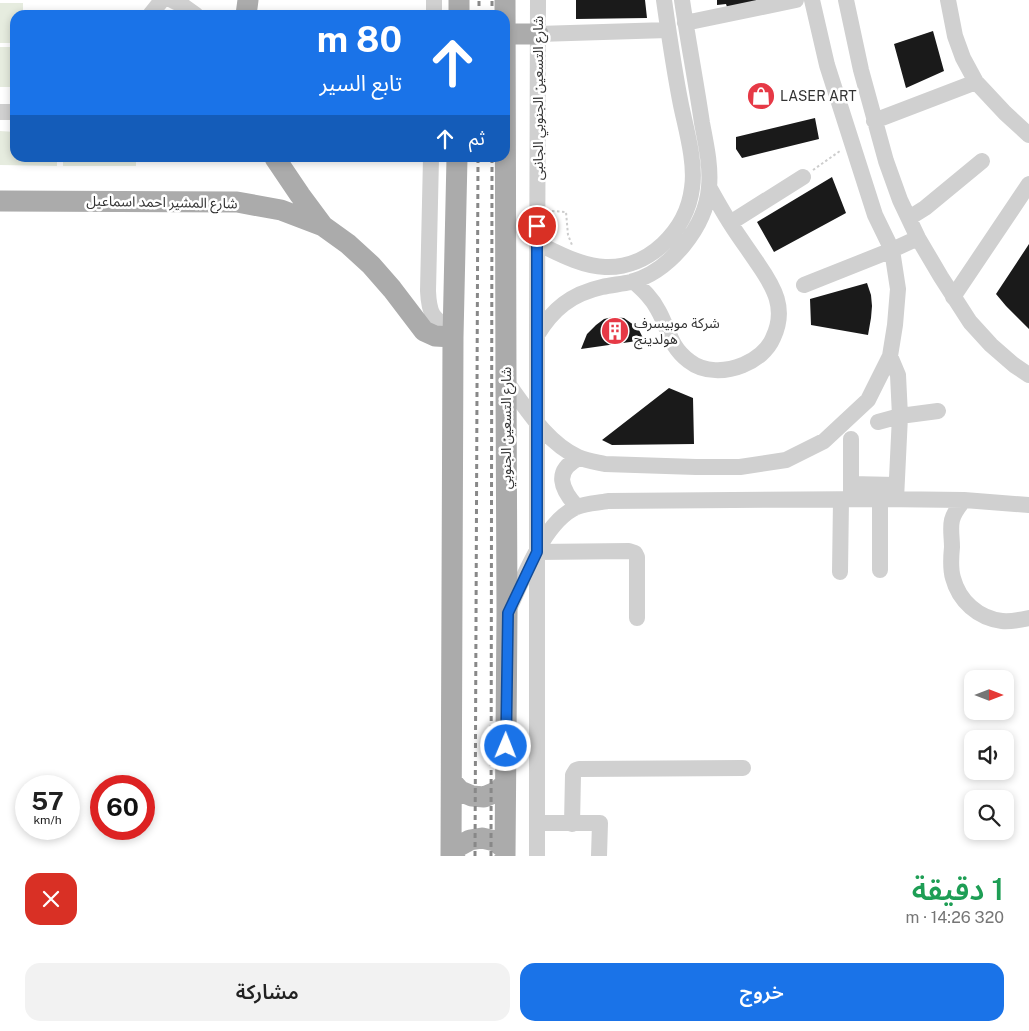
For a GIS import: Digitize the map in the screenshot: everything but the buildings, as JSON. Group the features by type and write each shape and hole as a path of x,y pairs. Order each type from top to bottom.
{"main road":[{"path":"510,34 538,34"},
{"path":"278,162 323,226"},
{"path":"452,856 453,333 456,162"},
{"name":"شارع التسعين الجنوبي","path":"505,853 508,613 506,162"},
{"path":"281,210 295,206 299,202 300,196"},
{"name":"شارع المشير احمد اسماعيل","path":"0,201 237,202 281,210 323,226 348,244 371,265 392,289 424,331 435,336 453,333"},
{"path":"452,782 460,791 472,796 484,796 496,792 505,784"},
{"path":"452,856 458,846 470,840 482,838 495,841 505,853"}],"street":[{"path":"154,10 162,0"},
{"path":"172,0 189,10"},
{"name":"شارع التسعين الجنوبي الجانبى","path":"538,0 538,856"},
{"path":"537,243 584,264 605,267 625,265 645,258 661,246 675,230 687,210 692,187 692,164 664,0"},
{"path":"537,335 546,320 557,308 571,298 586,291 633,281 668,261 682,248 700,218 706,203 709,187 708,168 682,0"},
{"path":"685,23 796,0"},
{"path":"506,381 537,422 559,444 579,458 605,464 740,467 786,460 824,441 868,400 890,356 898,289 892,250 875,215 827,66 812,0"},
{"path":"846,0 861,70 886,161 900,200 918,238 970,322 991,345 1029,375"},
{"path":"948,0 955,36 963,58 976,82 1029,135"},
{"path":"538,34 668,30"},
{"path":"874,121 976,82"},
{"path":"678,89 696,85"},
{"path":"909,218 925,208 982,161"},
{"path":"431,162 429,304 433,315 453,333"},
{"path":"730,223 803,177"},
{"path":"953,297 1029,184"},
{"path":"633,281 654,303 675,347 697,366 706,369 722,370 739,367 754,359 767,348 775,334 779,319 778,305 773,288 730,223 709,187"},
{"path":"804,285 918,238"},
{"path":"880,570 900,416 898,374 890,356"},
{"path":"878,422 900,416 938,411"},
{"path":"840,572 848,494 851,438"},
{"path":"577,507 564,490 562,480 564,470 571,462 579,458"},
{"path":"508,613 537,552 554,526 577,507 589,504 848,494 891,495 1029,505"},
{"path":"942,500 952,520"},
{"path":"964,500 952,520 952,576 957,590 965,602 976,612 989,618 1003,621 1029,618"},
{"path":"537,552 629,551 635,553 637,557 637,618"},
{"path":"572,824 573,775 579,769 743,768"},
{"path":"538,823 600,823 599,856"}],"path":[{"path":"803,177 852,143"},
{"path":"537,210 566,212 568,235 574,252 584,264"}],"shaded area":[{"path":"0,3 23,3 23,10 10,10 10,43 0,43"},
{"path":"0,47 10,47 10,87 0,87"},
{"path":"0,131 10,132 10,162 57,162 57,166 0,165"},
{"path":"63,162 136,162 136,166 63,166"}],"railway":[{"path":"479,0 479,10"},
{"path":"492,0 492,10"},
{"path":"475,856 478,162"},
{"path":"491,856 492,162"}],"place":[{"name":"LASER ART","path":"761,96"},
{"name":"شركة موبيسرف هولدينج","path":"615,331"}],"route":[{"path":"506,746 508,613 537,552 537,226"}]}
